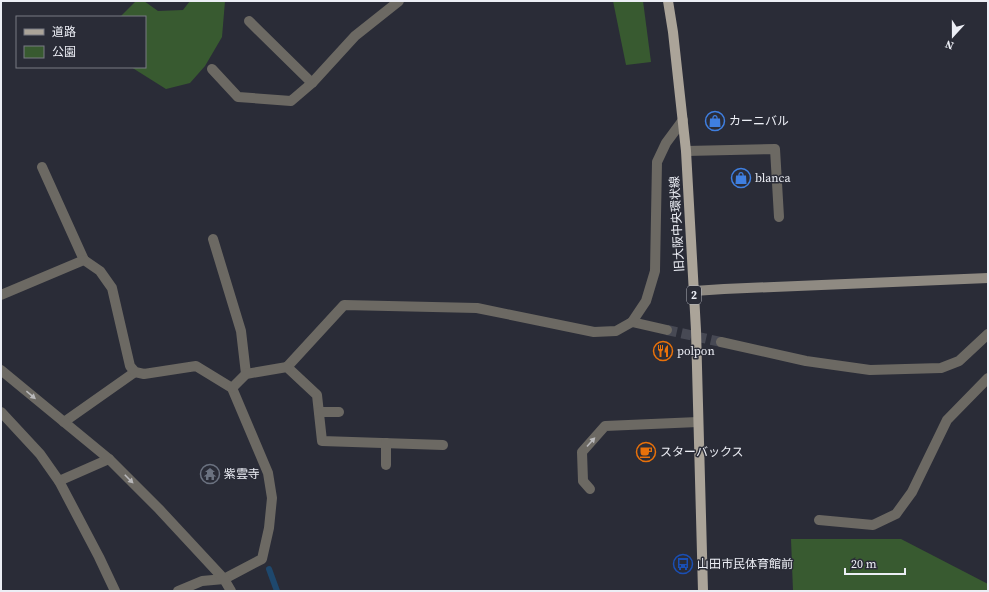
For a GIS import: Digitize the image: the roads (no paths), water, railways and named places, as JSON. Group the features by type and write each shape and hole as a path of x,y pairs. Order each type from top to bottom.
{"main road":[{"name":"旧大阪中央環状線","path":"668,1 673,32 686,151 694,291 703,591"}],"street":[{"path":"212,68 238,97 291,101 312,83 355,36 399,1"},
{"path":"249,21 312,83"},
{"path":"232,388 246,374 287,367 344,305 477,308 594,332 616,331 632,322 646,301 655,271 657,162 666,143 683,120"},
{"path":"686,151 774,149 779,217"},
{"path":"42,167 84,260 100,272 112,288 130,366 135,372 144,374 196,366 232,388 268,473 272,498 269,528 262,559 224,579 202,581 178,591"},
{"path":"214,239 241,331 246,374"},
{"path":"1,295 84,260"},
{"path":"694,291 724,288 988,278"},
{"path":"632,322 667,330"},
{"path":"721,342 806,361 870,370 941,368 959,361 988,334"},
{"path":"287,367 318,395 322,441 443,445"},
{"path":"1,370 109,459 159,509 224,579 231,591"},
{"path":"64,422 135,372"},
{"path":"819,520 873,524 896,514 912,492 947,420 988,378"},
{"path":"1,412 40,454 59,481 115,591"},
{"path":"319,412 339,412"},
{"path":"590,489 583,481 582,452 604,426 698,422"},
{"path":"386,443 386,465"},
{"path":"59,481 109,459"}],"waterway":[{"path":"269,569 277,591"}],"tunnel":[{"path":"667,330 721,342"}],"place":[{"name":"カーニバル","path":"715,121"},
{"name":"blanca","path":"741,178"},
{"name":"polpon","path":"663,351"},
{"name":"スターバックス","path":"646,452"},
{"name":"紫雲寺","path":"210,474"},
{"name":"山田市民体育館前","path":"683,564"}]}
